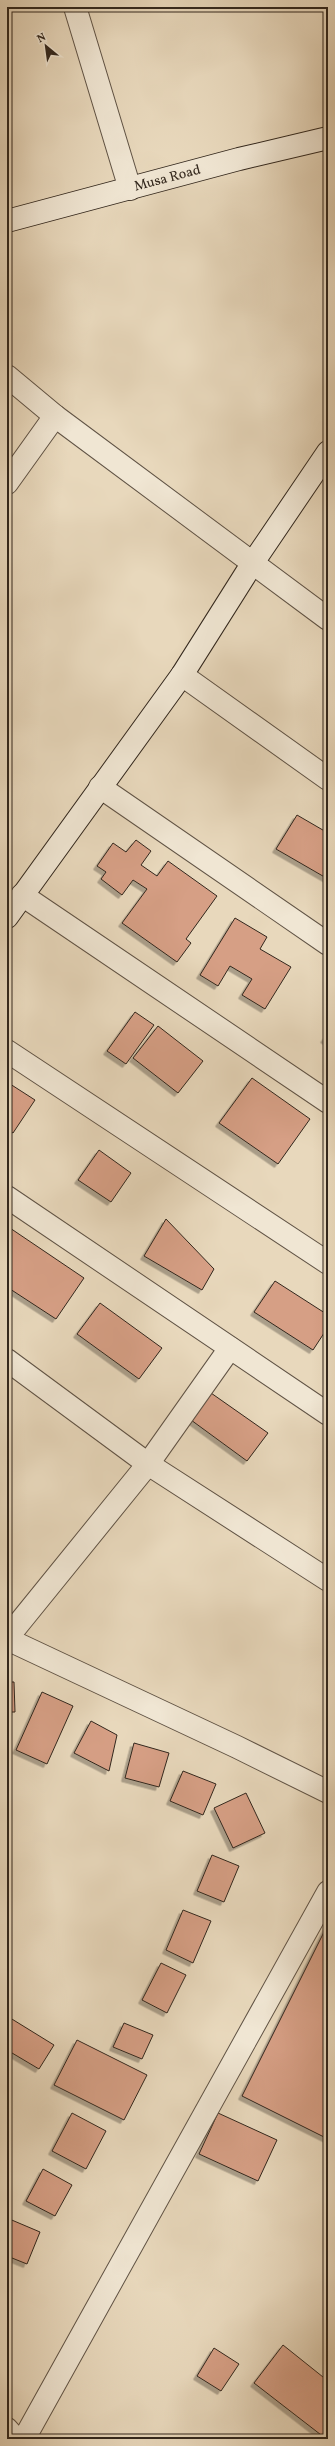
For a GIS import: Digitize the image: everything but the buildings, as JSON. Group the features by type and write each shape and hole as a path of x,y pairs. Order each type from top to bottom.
{"street":[{"path":"75,7 130,189"},
{"name":"Musa Road","path":"7,221 328,138"},
{"path":"7,376 55,416 252,564 328,619"},
{"path":"7,483 55,416"},
{"path":"7,917 22,894 182,675 252,564 327,454"},
{"path":"182,675 328,779"},
{"path":"100,787 328,944"},
{"path":"22,894 328,1102"},
{"path":"7,1051 328,1263"},
{"path":"7,1197 328,1414"},
{"path":"230,1348 148,1464 7,1639 237,1747 328,1792"},
{"path":"7,1360 148,1464 328,1580"},
{"path":"24,2439 328,1892"},
{"path":"7,2429 16,2439"}]}
